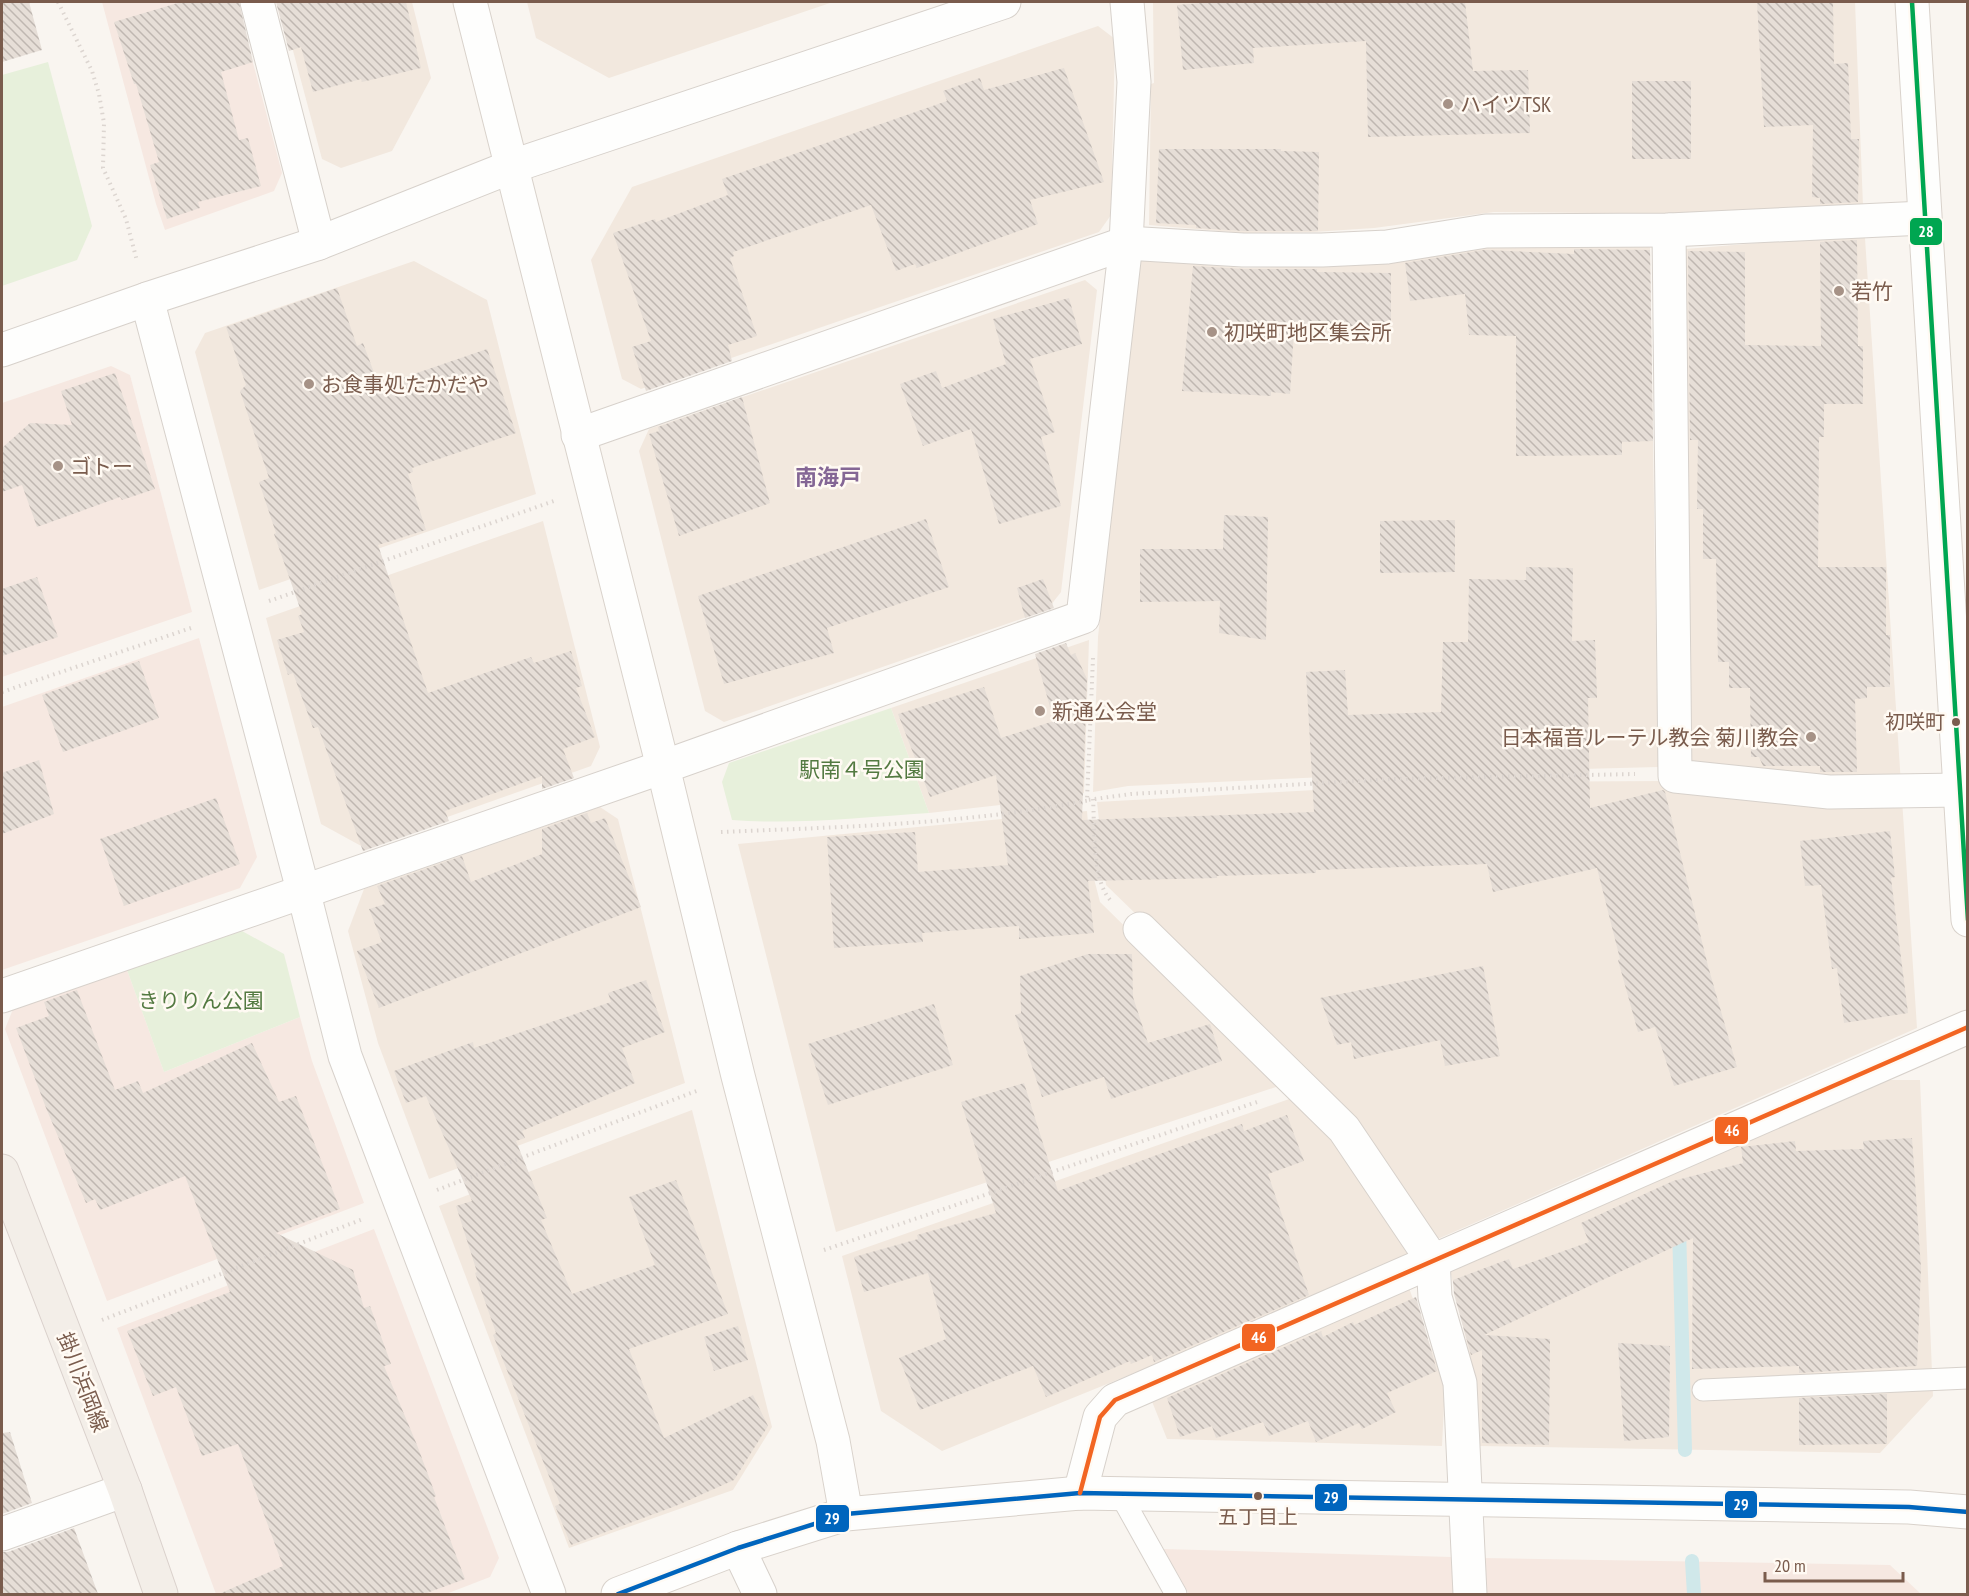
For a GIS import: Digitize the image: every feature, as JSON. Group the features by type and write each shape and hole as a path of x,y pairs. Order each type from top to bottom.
{"main road":[{"name":"掛川浜岡線","path":"2,1171 125,1490 161,1594"}],"street":[{"path":"257,2 319,243"},
{"path":"470,2 663,767 738,1076 833,1441 846,1514"},
{"path":"2,350 147,299 319,243 513,166 1004,2"},
{"path":"2,996 663,767 1083,617 1126,243 1134,82 1127,2"},
{"path":"1912,2 1968,920"},
{"path":"578,435 1126,243 1243,250 1322,250 1387,247 1486,231 1669,230 1924,218"},
{"path":"1669,230 1675,776 1829,792 1959,790"},
{"path":"147,299 345,1056 549,1594"},
{"path":"1140,929 1344,1129 1433,1261 1435,1297 1460,1383 1470,1594"},
{"path":"1080,1494 1100,1417 1115,1400 1968,1027"},
{"path":"2,1534 125,1490"},
{"path":"618,1594 738,1548 846,1514 1080,1494 1909,1507 1968,1512"},
{"path":"738,1548 760,1594"}],"lane":[{"path":"1703,1390 1968,1378"},
{"path":"1120,1494 1176,1594"}],"path":[{"path":"58,2 92,71 99,94 104,123 103,168 126,219 147,299"},
{"path":"2,692 591,488"},
{"path":"1083,617 1094,639 1087,800"},
{"path":"678,834 913,823 1056,807 1131,794 1393,779 1659,773 1675,776"},
{"path":"1093,799 1098,874 1104,894 1140,929"},
{"path":"64,1334 738,1076"},
{"path":"787,1263 1300,1087"}],"shaded area":[{"path":"102,2 237,2 282,173 274,191 165,230"},
{"path":"280,2 412,2 431,78 392,151 341,168 322,159"},
{"path":"527,2 833,2 609,78 536,38"},
{"path":"1153,2 1855,2 1863,206 1689,214 1494,212 1374,228 1313,232 1244,233 1149,225 1151,84 1154,83"},
{"path":"1098,26 1115,39 1111,215 1099,232 641,389 622,379 591,260 632,187"},
{"path":"1865,238 1901,784 1692,770 1685,249 1807,239"},
{"path":"1650,246 1658,767 1391,774 1128,786 1093,792 1098,637 1140,260 1246,268 1356,265 1491,247"},
{"path":"414,261 487,300 536,494 259,590 195,352 205,333"},
{"path":"1085,280 1097,290 1061,592 1047,610 724,722 705,711 639,451 649,429"},
{"path":"111,366 130,375 192,612 2,677 2,403"},
{"path":"543,521 600,747 591,766 363,847 321,824 266,618"},
{"path":"199,638 257,857 240,888 2,970 2,707"},
{"path":"1089,640 1084,793 1055,799 929,813 891,708"},
{"path":"1668,781 1902,799 1917,1028 1440,1238 1434,1238 1356,1128 1106,885 1097,802 1457,782"},
{"path":"600,807 618,819 685,1083 429,1179 378,1043 348,931 364,889"},
{"path":"1087,811 1092,871 1100,902 1285,1084 836,1232 738,844"},
{"path":"127,970 164,1072 300,1017 312,1061 364,1203 107,1301 5,1029 13,1009"},
{"path":"1878,1080 1920,1080 1933,1396 1880,1453 1478,1446 1474,1374 1450,1270"},
{"path":"1295,1097 1369,1177 1412,1260 942,1451 881,1411 842,1256"},
{"path":"692,1110 772,1427 733,1490 569,1548 439,1206"},
{"path":"374,1229 499,1558 490,1577 446,1594 216,1594 117,1328"},
{"path":"1409,1288 1445,1386 1442,1446 1167,1439 1151,1399"},
{"path":"1162,1549 1452,1557 1454,1594 1189,1594"},
{"path":"1484,1558 1890,1565 1921,1594 1485,1594"}],"green space":[{"path":"48,62 92,226 77,260 2,286 2,75"},
{"name":"駅南４号公園","path":"891,708 929,813 806,821 732,820 722,782 729,763"},
{"name":"きりりん公園","path":"242,931 284,954 300,1017 164,1072 127,970"}],"building":[{"path":"2,2 29,2 42,50 2,62"},
{"path":"181,2 239,2 253,62 221,72 239,140 248,138 261,186 198,202 200,208 167,219 150,165 159,162 136,84 134,84 114,22"},
{"path":"276,2 406,2 421,68 362,82 361,79 313,92 301,47 289,51"},
{"path":"1214,2 1465,2 1473,71 1528,70 1530,133 1368,137 1366,41 1253,48 1254,63 1183,70 1177,5"},
{"path":"1757,2 1833,2 1834,64 1848,63 1851,139 1859,139 1858,202 1820,204 1820,198 1812,197 1813,125 1764,127"},
{"path":"1064,68 1104,182 1030,200 1038,224 917,268 915,264 896,271 871,205 733,252 734,256 730,258 757,336 728,345 732,361 646,391 632,347 651,341 613,233 655,219 656,222 728,195 722,179 947,101 943,91 980,78 984,90"},
{"path":"1632,81 1691,81 1691,159 1632,159"},
{"path":"1159,149 1281,149 1281,151 1319,152 1318,231 1244,231 1156,223"},
{"path":"1857,240 1858,346 1863,346 1863,404 1824,404 1824,437 1819,437 1818,567 1886,567 1886,635 1890,635 1890,687 1867,687 1867,698 1855,699 1857,772 1820,772 1820,766 1763,766 1759,757 1751,757 1750,688 1729,688 1729,662 1718,662 1716,559 1703,559 1703,509 1697,509 1698,440 1690,440 1688,251 1745,252 1745,345 1821,346 1820,242"},
{"path":"1574,249 1650,250 1653,441 1622,442 1622,455 1516,456 1516,336 1469,335 1465,294 1410,301 1405,263 1484,250 1574,254"},
{"path":"1193,266 1391,273 1391,327 1346,326 1346,330 1294,330 1290,394 1271,392 1271,396 1182,391"},
{"path":"337,288 357,346 363,343 379,386 487,349 516,433 412,468 413,472 408,474 426,530 378,545 428,693 531,657 534,663 571,651 582,686 576,688 595,737 563,749 574,778 542,789 542,776 445,811 449,821 363,851 318,727 313,728 293,673 288,675 277,640 304,632 298,616 302,614 274,534 276,533 259,482 269,478 240,391 246,385 226,327"},
{"path":"1069,298 1082,344 1030,359 1055,432 1041,437 1061,506 999,524 971,429 923,446 900,384 936,371 942,388 1006,364 993,319"},
{"path":"115,373 155,489 122,500 120,497 37,527 22,485 2,492 2,448 30,423 72,425 61,391"},
{"path":"742,397 770,503 679,536 649,434 659,431 658,427"},
{"path":"1224,515 1268,517 1266,640 1219,633 1220,601 1140,602 1140,549 1223,549"},
{"path":"926,519 949,587 827,628 834,653 724,684 698,596"},
{"path":"1455,520 1455,572 1380,573 1380,521"},
{"path":"1526,567 1573,568 1572,641 1595,640 1597,698 1588,698 1590,808 1663,790 1665,792 1708,966 1737,1067 1674,1086 1655,1027 1638,1032 1618,960 1620,959 1597,868 1493,892 1487,864 1316,870 1316,873 1217,876 1217,878 1088,881 1094,933 1019,939 1019,926 922,933 923,942 834,948 827,837 915,832 918,872 1008,865 996,775 930,797 898,714 984,687 1001,738 1054,721 1035,654 1066,643 1071,655 1075,653 1087,679 1082,820 1314,812 1306,672 1345,670 1348,715 1441,712 1443,642 1468,642 1469,579 1526,580"},
{"path":"37,577 58,637 2,656 2,589"},
{"path":"1043,579 1054,608 1025,618 1017,588"},
{"path":"139,661 159,718 63,752 42,695"},
{"path":"39,760 54,814 2,834 2,773"},
{"path":"216,798 240,864 124,906 100,839"},
{"path":"587,813 591,823 605,818 641,907 379,1008 357,951 382,942 369,909 385,904 377,886 462,856 471,882 542,854 542,829"},
{"path":"1890,831 1895,877 1891,878 1908,1013 1844,1023 1837,968 1832,969 1821,885 1805,886 1800,841"},
{"path":"1088,954 1132,954 1133,997 1148,1043 1210,1024 1222,1061 1111,1099 1104,1077 1042,1097 1015,1015 1021,1013 1020,976"},
{"path":"1483,966 1500,1056 1445,1066 1440,1040 1354,1059 1351,1042 1337,1045 1320,998"},
{"path":"646,980 665,1032 622,1048 635,1083 522,1131 525,1138 516,1141 547,1218 541,1220 572,1294 655,1265 629,1197 676,1180 728,1314 629,1349 664,1438 753,1395 768,1426 734,1480 678,1505 571,1545 555,1506 560,1504 493,1335 496,1333 475,1273 477,1272 456,1206 472,1201 426,1096 406,1103 394,1071 473,1042 474,1048 611,1002 608,993"},
{"path":"77,990 115,1090 138,1081 143,1093 252,1043 279,1102 296,1096 340,1209 276,1233 353,1270 364,1308 370,1306 391,1364 384,1366 417,1445 465,1579 424,1594 219,1594 283,1566 238,1444 202,1456 176,1387 153,1396 127,1331 230,1292 185,1176 100,1210 95,1199 86,1203 46,1108 16,1028 49,1016 44,1002"},
{"path":"934,1004 953,1065 828,1105 808,1044"},
{"path":"1024,1083 1058,1191 1242,1124 1244,1131 1287,1115 1304,1161 1268,1174 1309,1295 1154,1362 1152,1355 1131,1364 1130,1361 1046,1397 1033,1366 920,1410 899,1358 946,1339 928,1273 864,1292 854,1257 918,1239 917,1235 996,1213 961,1102"},
{"path":"1912,1138 1921,1268 1917,1366 1799,1373 1799,1366 1692,1369 1693,1238 1484,1335 1550,1339 1549,1445 1482,1443 1482,1350 1471,1355 1454,1294 1453,1280 1509,1259 1513,1269 1589,1242 1581,1223 1673,1181 1743,1163 1741,1147 1795,1141 1796,1151 1864,1149 1863,1141"},
{"path":"1416,1297 1437,1371 1387,1393 1396,1412 1362,1429 1359,1423 1316,1442 1308,1421 1269,1436 1263,1422 1216,1438 1212,1426 1180,1437 1167,1398 1321,1331 1323,1337 1353,1322 1354,1325"},
{"path":"738,1326 748,1360 714,1371 704,1337"},
{"path":"1618,1343 1670,1346 1669,1437 1624,1441"},
{"path":"1887,1394 1887,1444 1799,1445 1799,1398"},
{"path":"10,1432 32,1503 2,1514 2,1433"},
{"path":"74,1528 98,1594 2,1594 2,1552 8,1552"}],"waterway":[{"path":"1679,1227 1685,1450"},
{"path":"1692,1561 1694,1594"}],"transit line":[{"name":"28","path":"1912,2 1968,920"},
{"name":"46","path":"1080,1493 1100,1417 1115,1400 1968,1027"},
{"name":"29","path":"618,1594 738,1548 846,1514 1080,1493 1909,1507 1968,1512"}],"place":[{"name":"ハイツTSK","path":"1448,104"},
{"name":"若竹","path":"1839,291"},
{"name":"初咲町地区集会所","path":"1212,332"},
{"name":"お食事処たかだや","path":"309,384"},
{"name":"ゴトー","path":"58,466"},
{"name":"新通公会堂","path":"1040,711"},
{"name":"初咲町","path":"1956,722"},
{"name":"日本福音ルーテル教会 菊川教会","path":"1811,737"},
{"name":"五丁目上","path":"1258,1496"}],"district":[{"name":"南海戸","path":"828,477"}]}
